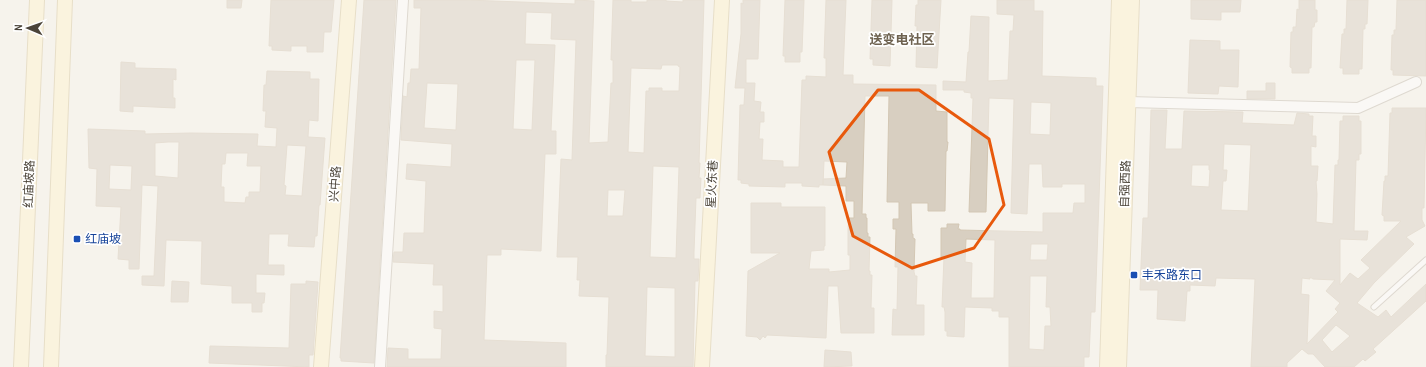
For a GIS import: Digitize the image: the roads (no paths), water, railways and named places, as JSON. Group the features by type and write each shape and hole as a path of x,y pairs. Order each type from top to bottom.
{"main road":[{"name":"红庙坡路","path":"21,367 37,0"},
{"path":"51,367 65,0"},
{"name":"兴中路","path":"321,367 350,0"},
{"name":"星火东巷","path":"702,367 722,0"},
{"name":"自强西路","path":"1107,367 1119,0"},
{"name":"自强西路","path":"1119,367 1132,0"}],"street":[{"path":"380,367 403,0"},
{"path":"1128,102 1358,108 1416,82"}],"lane":[{"path":"1374,307 1426,260"}],"place":[{"name":"红庙坡","path":"77,239"},
{"name":"丰禾路东口","path":"1134,275"}],"district":[{"name":"送变电社区","path":"902,39"}]}
